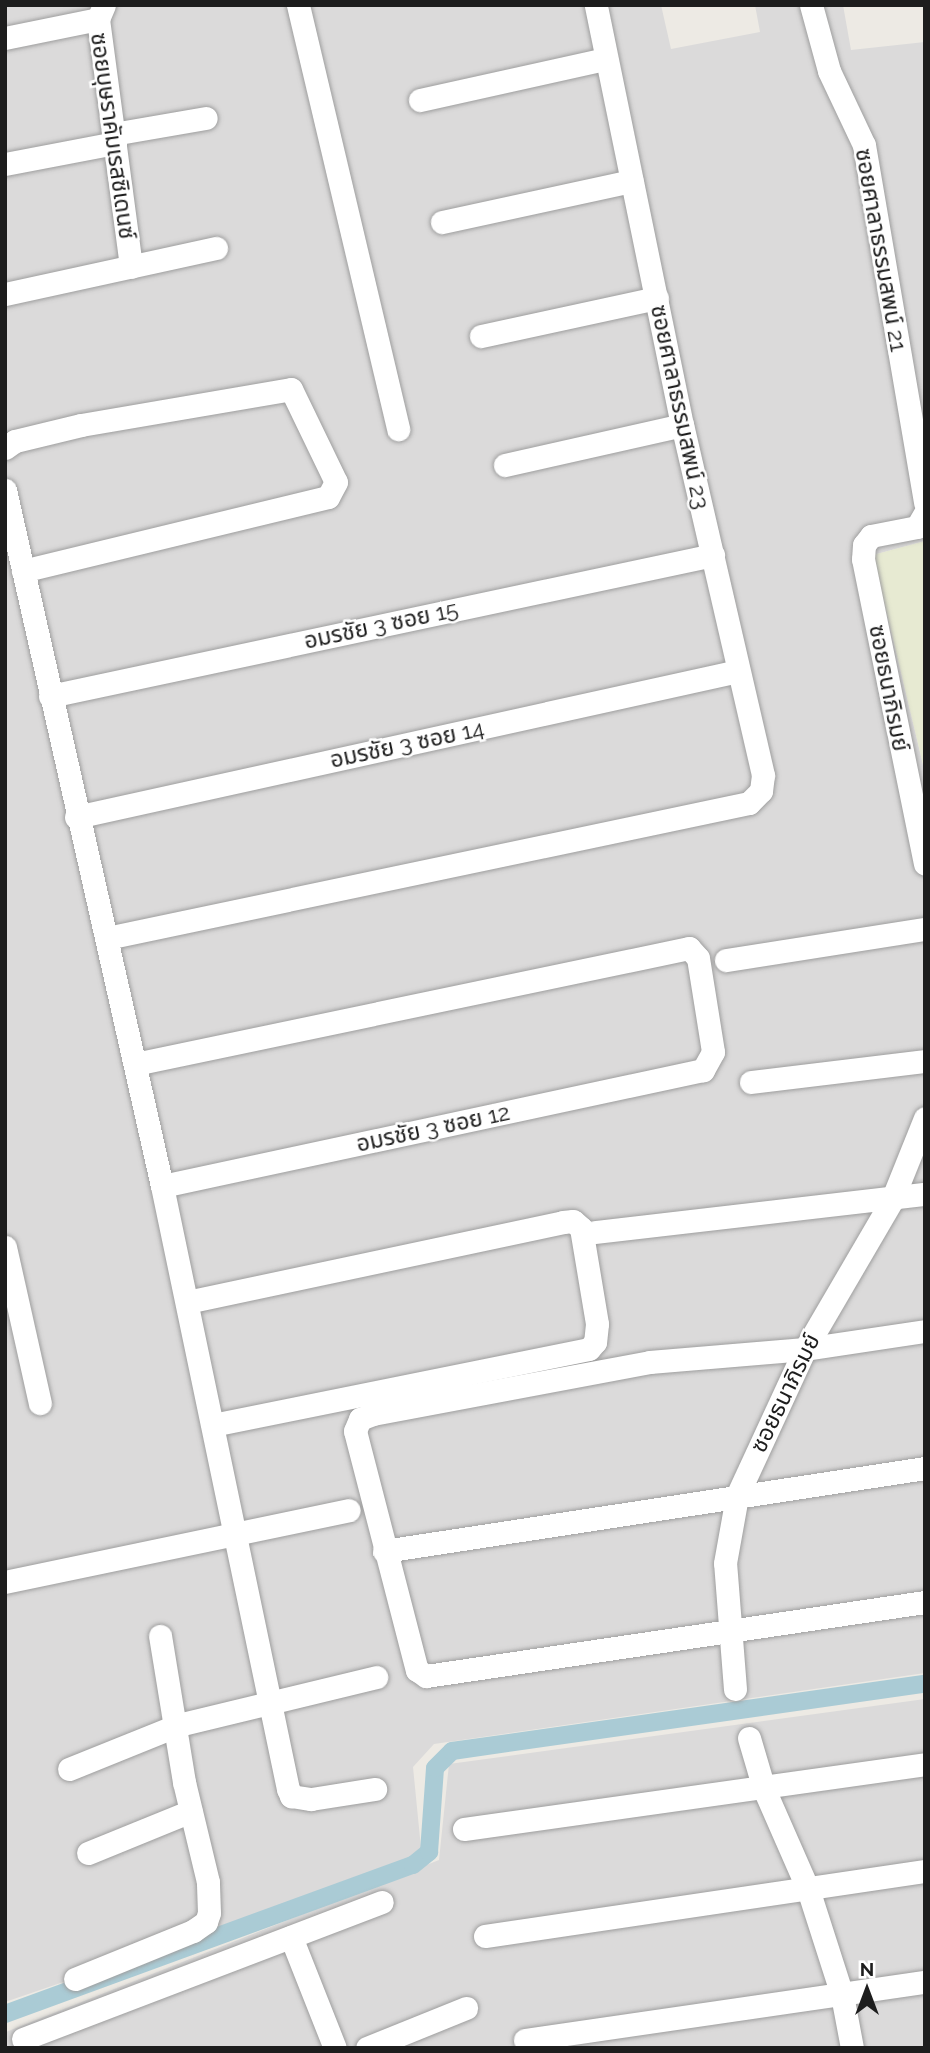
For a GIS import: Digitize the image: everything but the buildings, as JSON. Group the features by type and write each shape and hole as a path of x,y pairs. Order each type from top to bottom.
{"street":[{"path":"298,5 398,429"},
{"name":"ซอยศาลาธรรมสพน์ 23","path":"107,938 749,803 761,791 763,775 682,425 596,5"},
{"name":"ซอยศาลาธรรมสพน์ 21","path":"811,5 829,71 864,145 925,503"},
{"path":"5,38 101,12"},
{"name":"ซอยบุษราคัมเรสซิเดนซ์","path":"101,12 131,267"},
{"path":"420,100 605,59"},
{"path":"5,164 206,118"},
{"path":"442,222 632,181"},
{"path":"5,294 216,248"},
{"path":"481,337 657,298"},
{"path":"5,448 15,441 81,425 291,389 336,482 328,497 23,570"},
{"path":"505,465 682,425"},
{"path":"5,490 76,817 107,938 162,1186 291,1797 311,1799 375,1789"},
{"name":"ซอยธนาภิรมย์","path":"925,513 917,527 871,536 864,545 863,559 925,864"},
{"name":"อมรชัย 3 ซอย 15","path":"50,695 713,555"},
{"name":"อมรชัย 3 ซอย 14","path":"76,817 738,671"},
{"path":"726,960 925,929"},
{"name":"อมรชัย 3 ซอย 12","path":"135,1064 689,948 698,958 713,1052 703,1070 162,1186"},
{"path":"751,1082 925,1061"},
{"name":"ซอยธนาภิรมย์","path":"735,1689 724,1563 737,1496 805,1349 892,1200 925,1118"},
{"path":"595,1232 892,1200 925,1194"},
{"path":"187,1302 563,1222 573,1221 581,1228 597,1324 595,1342 589,1349 213,1425"},
{"path":"5,1247 40,1403"},
{"path":"925,1331 805,1349 650,1362 366,1416 355,1432 417,1670 426,1676 732,1633 925,1602"},
{"path":"384,1551 925,1468"},
{"path":"5,1581 349,1510"},
{"path":"75,1979 206,1922 211,1902 191,1811 178,1725 160,1636"},
{"path":"69,1769 178,1725 376,1677"},
{"path":"749,1738 764,1789 807,1888 842,1995 852,2048"},
{"path":"464,1829 764,1789 925,1764"},
{"path":"88,1853 191,1811"},
{"path":"485,1936 925,1871"},
{"path":"23,2039 382,1902"},
{"path":"291,1937 335,2048"},
{"path":"525,2040 925,1982"},
{"path":"368,2048 466,2008"}],"shaded area":[{"path":"5,5 661,5 671,49 760,32 755,5 843,5 851,50 925,42 925,541 873,555 925,773 925,1673 434,1744 413,1767 421,1848 402,1866 5,2002"},
{"path":"925,1699 925,2048 5,2048 6,2032 439,1860 449,1764"}],"green space":[{"path":"925,541 925,773 873,555"}],"waterway":[{"path":"5,2014 413,1865 429,1852 435,1768 452,1751 925,1684"}]}
